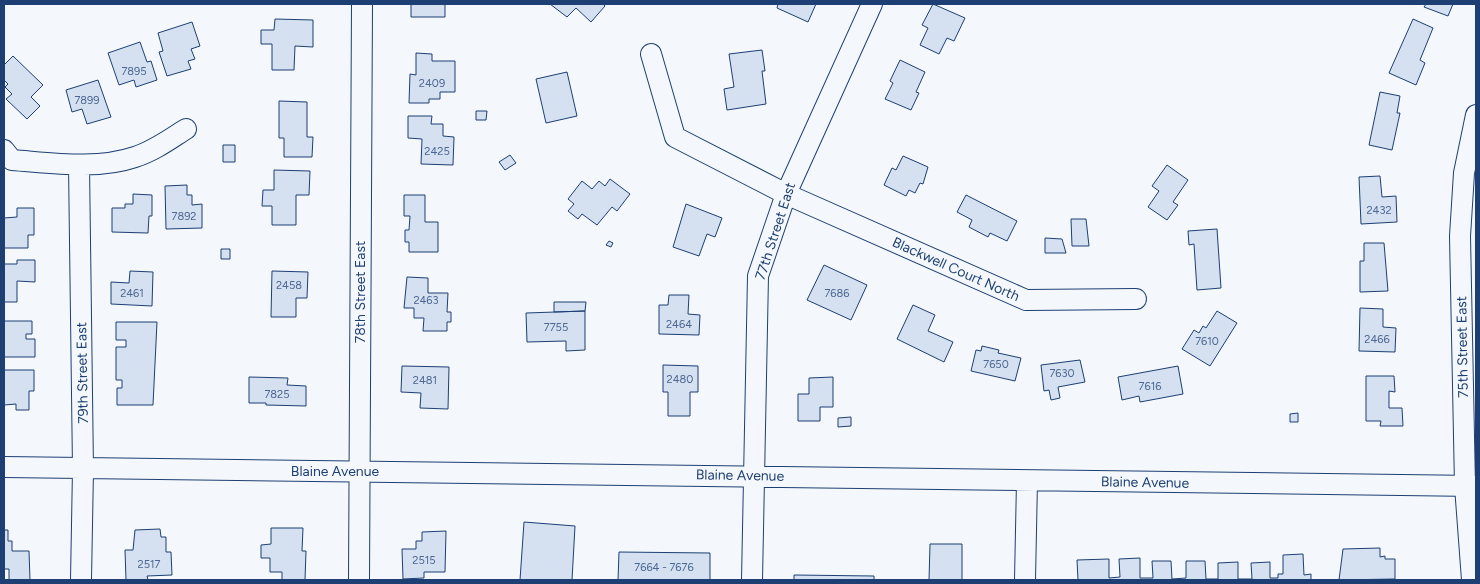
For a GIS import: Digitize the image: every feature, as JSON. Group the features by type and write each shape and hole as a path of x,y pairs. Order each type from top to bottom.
{"street":[{"name":"78th Street East","path":"359,580 362,4"},
{"name":"77th Street East","path":"752,580 758,276 786,194 872,4"},
{"name":"Blackwell Court North","path":"651,54 675,137 786,194 1026,300 1136,299"},
{"name":"75th Street East","path":"1472,580 1471,486 1460,236 1464,173 1476,115"},
{"path":"4,150 12,160 79,165 136,157 186,129"},
{"name":"79th Street East","path":"79,165 84,469 81,580"},
{"name":"Blaine Avenue","path":"4,467 753,475 1027,481 1471,486"},
{"path":"1025,580 1027,481"}],"building":[{"path":"411,4 445,4 445,17 411,17"},
{"path":"550,4 603,4 605,6 591,22 576,8 567,17"},
{"path":"778,4 816,4 808,22 777,8"},
{"path":"933,4 965,18 954,41 947,38 939,54 920,45 928,28 922,25"},
{"path":"1426,4 1453,4 1448,16 1424,7"},
{"path":"275,19 313,20 313,47 295,46 294,70 272,70 272,44 261,44 261,30 274,30"},
{"path":"1413,19 1433,28 1420,60 1425,63 1416,85 1389,73"},
{"path":"192,22 200,46 191,49 195,59 188,61 191,69 167,76 159,52 163,51 158,33"},
{"path":"140,42 147,62 151,61 157,80 136,87 134,80 119,85 108,53"},
{"path":"762,50 765,71 762,71 766,104 727,110 724,89 734,87 729,54"},
{"path":"416,53 432,54 432,61 455,61 455,92 440,92 440,99 429,99 429,103 409,103 410,74 416,75"},
{"path":"13,56 43,85 31,97 40,106 27,119 6,99 12,94 5,87 8,84 4,80 4,65"},
{"path":"900,60 925,72 916,92 919,93 911,110 885,99 893,83 890,81"},
{"path":"567,72 577,116 546,123 536,79"},
{"path":"98,80 111,117 87,124 82,109 72,112 66,90"},
{"path":"1380,92 1400,96 1397,113 1400,113 1392,150 1369,145"},
{"path":"279,101 307,102 307,137 313,137 312,157 284,157 284,138 279,138"},
{"path":"476,111 487,111 486,120 476,120"},
{"path":"408,116 432,116 431,124 443,124 443,136 454,137 453,165 421,164 422,139 408,138"},
{"path":"223,145 235,145 235,162 223,162"},
{"path":"510,155 516,163 505,170 499,162"},
{"path":"903,156 928,167 923,184 920,183 915,193 909,190 906,196 884,185 892,168 896,170"},
{"path":"1167,165 1188,180 1173,202 1178,205 1167,220 1148,207 1159,191 1152,186"},
{"path":"274,170 310,171 309,195 296,195 296,225 272,225 272,206 262,206 263,190 274,190"},
{"path":"1380,176 1382,197 1396,196 1397,222 1361,224 1359,177"},
{"path":"610,179 630,194 617,211 612,207 597,225 582,214 578,219 568,211 574,204 568,199 582,181 592,189 599,181 605,186"},
{"path":"187,185 187,195 192,195 192,205 202,204 202,228 166,229 165,186"},
{"path":"133,194 152,195 152,216 149,216 148,233 112,232 112,208 125,208 125,204 133,204"},
{"path":"404,195 425,195 425,222 438,222 438,252 409,252 409,242 405,242 405,230 409,230 410,216 404,216"},
{"path":"966,195 1017,221 1007,241 990,233 988,237 969,227 972,220 957,212"},
{"path":"686,204 722,218 715,237 707,234 699,256 673,247"},
{"path":"17,208 34,208 34,235 28,235 28,248 4,248 4,218 17,217"},
{"path":"1071,219 1086,219 1089,246 1072,246"},
{"path":"1217,229 1221,288 1197,290 1194,244 1189,245 1188,231"},
{"path":"1045,238 1062,239 1066,253 1045,253"},
{"path":"609,241 613,243 611,247 606,245"},
{"path":"1364,243 1384,243 1388,291 1360,292 1360,261 1364,261"},
{"path":"221,249 230,249 230,259 221,259"},
{"path":"17,260 35,260 35,282 17,281 17,302 4,302 4,264 17,264"},
{"path":"824,265 867,285 851,320 807,300"},
{"path":"130,271 153,272 152,306 111,304 111,282 129,283"},
{"path":"272,271 308,272 307,298 296,298 296,317 271,317"},
{"path":"407,277 428,278 428,293 448,293 447,312 451,312 451,322 447,322 447,331 423,331 424,318 414,318 414,308 404,308"},
{"path":"669,295 689,295 688,314 700,315 699,335 659,334 659,305 668,305"},
{"path":"554,302 586,302 585,311 554,312"},
{"path":"913,305 935,315 928,331 953,342 944,362 897,339"},
{"path":"1360,308 1383,309 1383,327 1396,328 1395,352 1359,351"},
{"path":"585,311 585,350 566,351 566,341 527,342 526,313"},
{"path":"1217,311 1237,323 1210,366 1182,349 1194,330 1199,333 1203,326 1206,328"},
{"path":"4,321 32,321 32,334 26,334 26,339 35,339 35,357 4,357"},
{"path":"116,322 157,322 153,405 117,405 117,388 122,388 122,380 116,380 116,347 126,347 126,340 116,340"},
{"path":"982,346 999,350 998,353 1021,358 1015,381 971,371 976,350 981,351"},
{"path":"1080,360 1085,382 1058,387 1060,398 1051,400 1049,390 1044,391 1041,365"},
{"path":"663,365 698,366 698,392 690,392 690,416 668,416 668,392 663,392"},
{"path":"402,366 449,367 448,409 420,408 421,393 401,392"},
{"path":"1178,366 1183,394 1140,402 1139,396 1122,400 1118,377"},
{"path":"4,370 34,370 34,391 29,391 29,410 16,410 16,404 4,405"},
{"path":"1366,376 1394,376 1395,392 1389,391 1389,408 1402,408 1403,426 1380,426 1381,421 1366,421"},
{"path":"249,377 288,378 287,385 306,386 306,406 249,403"},
{"path":"833,377 833,407 820,407 820,421 798,421 798,394 809,394 809,378"},
{"path":"1298,413 1298,422 1290,422 1290,414"},
{"path":"851,417 851,426 838,427 838,418"},
{"path":"524,522 575,526 572,580 520,580"},
{"path":"271,528 303,528 302,551 306,551 305,580 282,580 282,572 270,572 270,558 261,558 261,545 271,544"},
{"path":"160,529 161,537 166,537 166,552 171,552 172,575 147,576 148,580 126,580 125,550 133,550 135,530"},
{"path":"4,530 8,530 8,541 12,541 12,551 29,551 30,580 9,580 9,569 4,569"},
{"path":"446,531 445,572 424,572 424,578 403,579 402,549 416,549 416,541 422,541 422,532"},
{"path":"930,544 962,544 962,580 929,580"},
{"path":"1380,548 1380,557 1385,556 1385,559 1395,559 1395,579 1339,580 1343,549"},
{"path":"619,552 710,553 710,580 618,580"},
{"path":"1303,554 1304,575 1311,574 1311,580 1078,580 1077,560 1109,559 1109,578 1120,577 1119,559 1140,558 1140,578 1153,578 1152,561 1171,561 1172,579 1186,578 1186,561 1205,561 1206,579 1218,579 1218,563 1238,562 1238,579 1252,579 1251,563 1270,562 1270,578 1278,578 1278,574 1283,574 1283,555"},
{"path":"794,575 874,576 874,580 794,580"}]}
